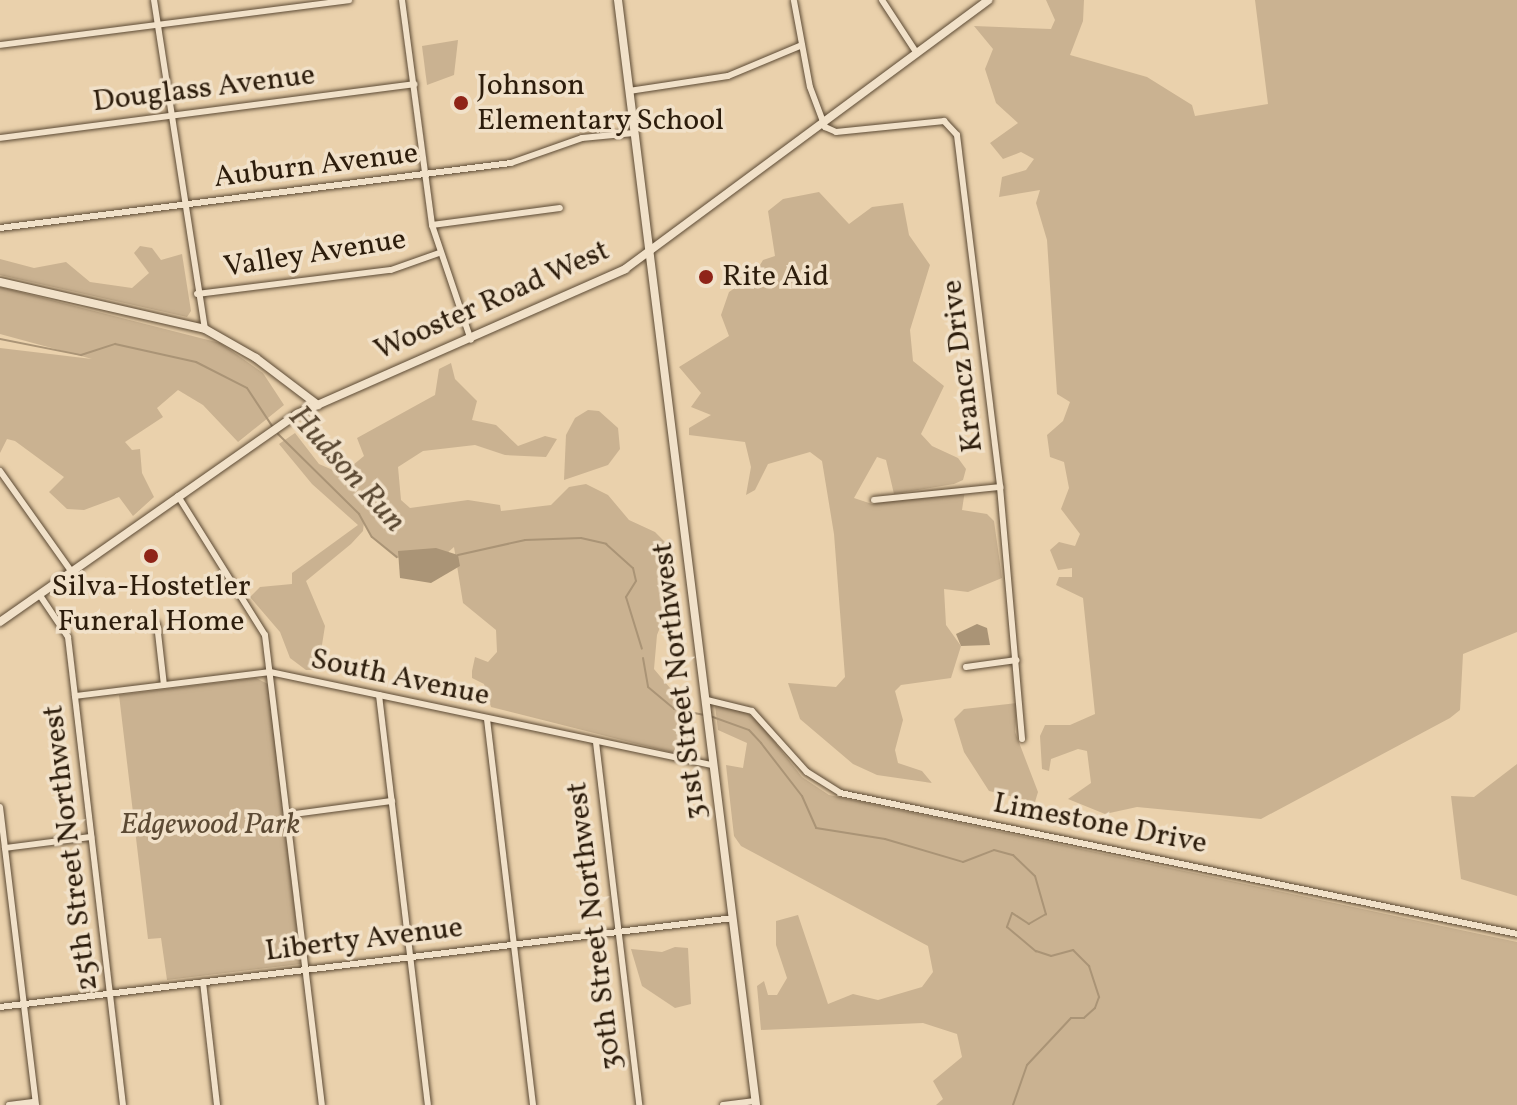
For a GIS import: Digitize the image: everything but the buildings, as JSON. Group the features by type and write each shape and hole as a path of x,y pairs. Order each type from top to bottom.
{"main road":[{"name":"31st Street Northwest","path":"618,0 756,1103"},
{"name":"Wooster Road West","path":"0,622 285,422 608,278 649,252 821,121 988,0"},
{"path":"0,282 205,329 249,353 318,405"}],"street":[{"path":"154,0 183,205 205,329"},
{"path":"0,45 349,0"},
{"path":"402,0 432,225 471,340"},
{"path":"882,0 916,52"},
{"path":"794,1 821,121"},
{"path":"629,91 728,76 802,45"},
{"name":"Douglass Avenue","path":"0,138 414,84"},
{"name":"Krancz Drive","path":"821,121 836,132 935,121 955,129 1000,487 1022,739"},
{"name":"Auburn Avenue","path":"0,228 523,161 582,138 634,133"},
{"path":"432,225 560,208"},
{"name":"Valley Avenue","path":"197,294 391,270 439,253"},
{"path":"0,471 71,571"},
{"path":"874,500 1000,487"},
{"path":"178,496 259,618 270,672 322,1105"},
{"name":"25th Street Northwest","path":"39,594 66,630 123,1105"},
{"path":"157,624 164,685"},
{"path":"966,667 1017,660"},
{"name":"South Avenue","path":"75,696 270,672 713,765"},
{"path":"379,695 428,1105"},
{"name":"Limestone Drive","path":"707,700 752,711 807,772 840,793 1517,934"},
{"path":"487,719 533,1105"},
{"name":"30th Street Northwest","path":"596,742 639,1105"},
{"path":"287,815 392,801"},
{"path":"0,807 36,1103 9,1105"},
{"path":"5,848 91,837"},
{"name":"Liberty Avenue","path":"0,1007 733,918"},
{"path":"203,982 217,1105"},
{"path":"723,1105 756,1103"}],"green space":[{"path":"1046,0 1084,0 1083,21 1070,55 1147,77 1192,105 1195,116 1268,104 1255,0 1517,0 1517,632 1463,654 1460,710 1450,718 1261,819 1137,807 1105,814 1068,799 1091,783 1087,751 1078,749 1051,759 1049,771 1042,769 1040,736 1045,725 1070,725 1095,714 1083,598 1056,585 1059,577 1072,577 1072,568 1058,570 1050,550 1059,542 1075,546 1080,534 1061,509 1069,488 1064,462 1050,457 1047,435 1063,421 1070,402 1057,394 1047,240 1036,203 1040,190 999,197 1002,177 1026,170 1034,159 1021,152 1003,159 990,143 1018,123 996,103 985,69 993,49 974,26 1051,29 1055,20"},
{"path":"458,40 454,75 427,85 422,46"},
{"path":"819,192 849,224 872,207 903,203 909,235 930,265 910,330 913,361 944,386 921,434 932,446 958,458 966,469 963,480 954,484 894,494 886,460 877,457 854,498 872,504 965,490 962,510 987,514 994,521 1002,578 968,592 944,589 946,625 961,646 951,678 901,685 895,691 903,720 895,750 898,763 922,771 932,783 877,775 853,764 800,719 788,683 836,687 845,677 834,534 822,461 810,452 768,464 755,490 746,495 751,467 745,442 689,435 689,428 711,415 691,407 701,393 679,367 729,336 721,315 729,292 754,275 763,260 775,256 768,211 783,199"},
{"path":"140,246 152,248 161,260 182,254 191,311 187,317 0,275 0,259 34,268 66,262 90,282 132,288 149,273 134,253"},
{"path":"0,287 220,343 263,373 284,405 238,442 203,405 178,390 157,408 163,417 125,442 132,450 140,449 142,473 154,497 133,516 119,497 84,510 67,509 49,492 64,477 15,441 7,439 0,453 0,348 92,359 0,334"},
{"path":"451,363 455,379 477,401 472,420 496,425 518,446 545,436 557,439 546,457 505,455 475,445 423,451 398,467 401,500 410,508 468,500 500,505 501,511 551,505 569,487 586,484 608,495 629,520 655,532 666,543 670,602 657,635 654,669 670,688 688,694 697,759 491,707 484,684 472,678 472,671 475,657 488,662 497,652 496,630 463,603 454,547 446,554 400,559 372,537 364,522 363,531 351,544 306,581 325,626 318,670 306,670 290,658 280,632 250,597 260,587 292,584 292,573 358,525 312,484 279,444 295,433 319,464 342,474 364,456 357,438 435,395 439,369"},
{"path":"588,410 599,411 618,428 620,449 608,465 564,480 566,435 575,418"},
{"name":"Edgewood Park","path":"256,678 268,684 301,964 167,980 161,938 148,939 119,695"},
{"path":"1017,703 1015,732 1038,792 1035,802 989,791 964,752 954,719 964,709"},
{"path":"715,705 744,711 758,721 802,777 829,795 1517,942 1517,1105 936,1105 943,1099 933,1081 962,1057 957,1034 923,1023 761,1030 757,986 764,981 768,995 777,995 787,978 776,945 776,921 798,915 828,1004 853,994 878,1000 922,987 933,972 928,946 741,846 734,836 726,765 743,768 747,743 718,730"},
{"path":"1517,764 1517,896 1461,879 1451,796 1474,797"},
{"path":"675,947 688,948 691,1004 675,1008 642,986 631,949 662,952"}],"shaded area":[{"path":"436,548 458,555 460,566 431,583 400,578 398,551"},
{"path":"977,624 987,628 990,645 961,646 956,634"}],"waterway":[{"name":"Hudson Run","path":"0,339 81,355 115,344 196,362 247,388 274,429"},
{"name":"Hudson Run","path":"278,434 359,514 372,537 397,557"},
{"name":"Hudson Run","path":"458,555 525,540 581,538 606,544 633,568 636,581 626,597 642,649"},
{"name":"Hudson Run","path":"643,658 648,687 674,709 704,715"},
{"name":"Hudson Run","path":"710,716 749,730 802,796 816,828 885,839 963,862 994,850 1013,855 1035,876 1046,914 1029,924 1012,913 1007,927 1036,951 1051,956 1073,950 1089,966 1099,997 1095,1008 1084,1018 1071,1018 1027,1065 1013,1105"}],"place":[{"name":"Johnson Elementary School","path":"461,103"},
{"name":"Rite Aid","path":"706,277"},
{"name":"Silva-Hostetler Funeral Home","path":"151,556"}]}
